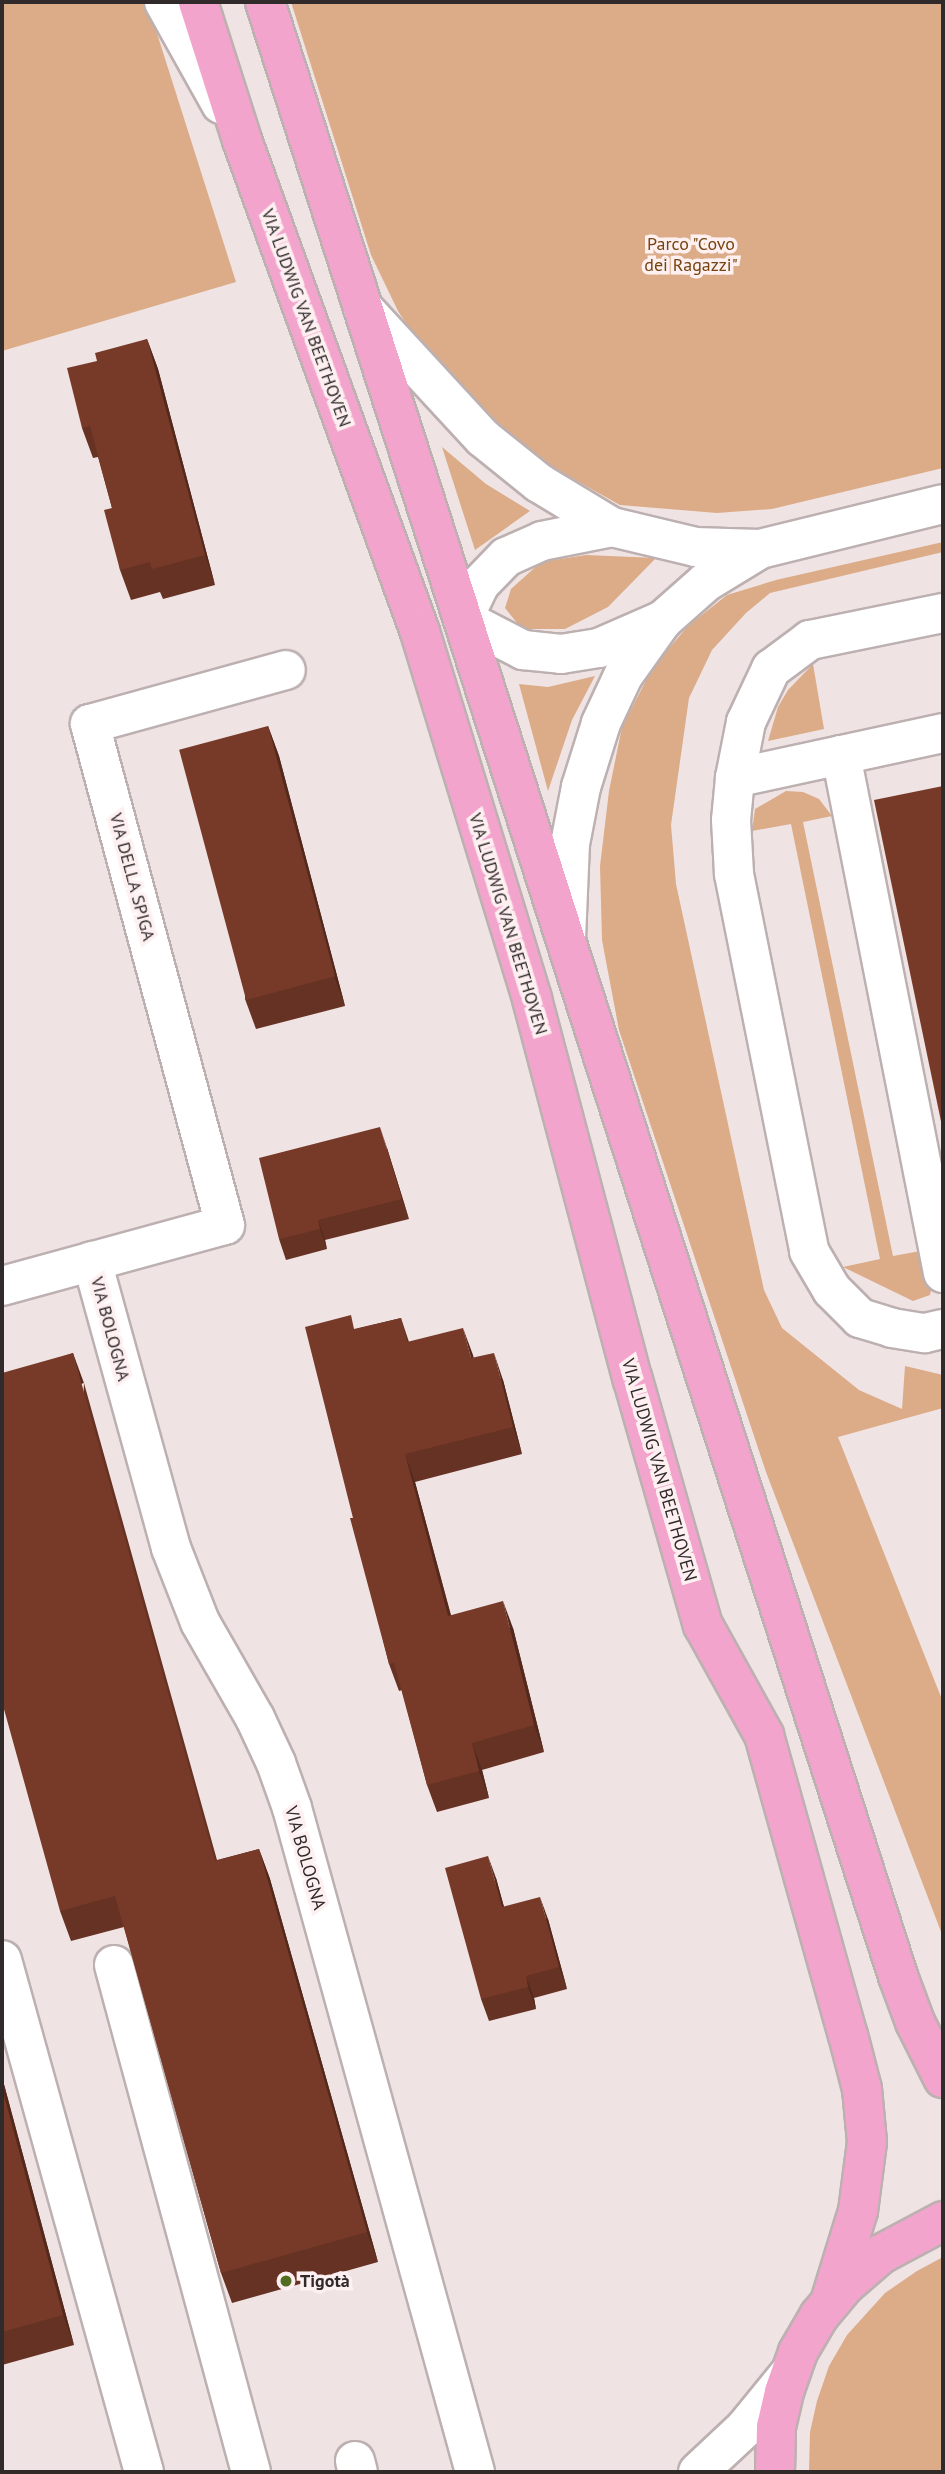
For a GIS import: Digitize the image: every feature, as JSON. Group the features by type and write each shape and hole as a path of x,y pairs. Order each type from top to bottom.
{"main road":[{"name":"VIA LUDWIG VAN BEETHOVEN","path":"198,2 242,140 420,632 532,999 633,1380 703,1625 764,1735 859,2076 867,2142 863,2183 849,2249 830,2302"},
{"path":"265,2 898,1976 920,2034 943,2078"},
{"path":"420,632 463,619"},
{"path":"775,2472 776,2427 789,2374 808,2334 830,2302 881,2254 943,2221"}],"street":[{"path":"164,2 242,140"},
{"path":"363,308 483,438 539,483 612,527 695,547 760,549 943,504"},
{"path":"612,527 542,541 506,557 480,584 463,619 523,650 561,654 598,648 663,620"},
{"path":"566,941 570,844 581,787 601,723 623,676 663,620 706,582 760,549"},
{"path":"943,613 810,640 771,669 746,722 730,820 734,874 809,1251 832,1290 860,1318 892,1328 925,1333 943,1329"},
{"name":"VIA DELLA SPIGA","path":"92,1261 225,1225 90,724 286,670"},
{"path":"736,778 943,733"},
{"path":"841,755 943,1273"},
{"path":"2,1286 92,1261"},
{"name":"VIA BOLOGNA","path":"92,1261 171,1548 200,1622 255,1718 276,1763 292,1808 475,2472"},
{"path":"2,1960 144,2472"},
{"path":"114,1965 251,2472"},
{"path":"698,2472 745,2428 789,2374"}],"green space":[{"path":"2,2 147,2 236,282 2,351"},
{"name":"Parco \"Covo dei Ragazzi\"","path":"291,2 943,2 943,468 772,509 717,513 620,505 552,467 464,395 420,345 398,311 371,255"},
{"path":"442,447 486,484 530,511 475,550"},
{"path":"943,542 943,552 770,593 746,613 712,650 689,698 671,825 676,884 764,1290 782,1328 859,1390 902,1409 905,1366 943,1375 943,1408 838,1437 943,1702 943,1937 766,1472 619,1030 602,940 600,866 609,791 622,727 653,667 688,626 727,595 776,580"},
{"path":"586,555 656,558 608,607 565,629 522,629 505,608 511,589 541,562"},
{"path":"813,664 824,729 768,741 778,707 788,690"},
{"path":"595,676 572,720 548,791 519,684 548,687"},
{"path":"786,791 803,792 819,799 832,816 803,822 893,1256 926,1250 933,1281 930,1295 913,1301 843,1267 880,1259 791,824 752,831 755,809"},
{"path":"943,2257 943,2472 809,2472 810,2432 817,2401 829,2366 847,2335 885,2293"}],"building":[{"path":"147,339 205,555 152,569 150,562 120,570 104,510 112,508 90,426 82,428 67,368 97,361 95,353"},
{"path":"268,726 335,976 246,1000 179,750"},
{"path":"943,786 943,1131 874,800"},
{"path":"380,1127 402,1199 318,1220 320,1229 279,1239 259,1158"},
{"path":"351,1315 354,1329 401,1318 407,1342 463,1328 471,1358 494,1353 513,1427 405,1454 448,1616 503,1601 534,1725 472,1743 479,1771 427,1785 394,1663 389,1664 350,1518 353,1518 305,1327"},
{"path":"73,1353 215,1861 259,1849 367,2232 221,2273 115,1896 60,1911 2,1702 2,1373"},
{"path":"488,1856 502,1907 540,1897 559,1967 526,1976 528,1987 481,1999 445,1868"},
{"path":"2,2088 63,2315 2,2332"}],"place":[{"name":"Tigotà","path":"286,2281"}]}
